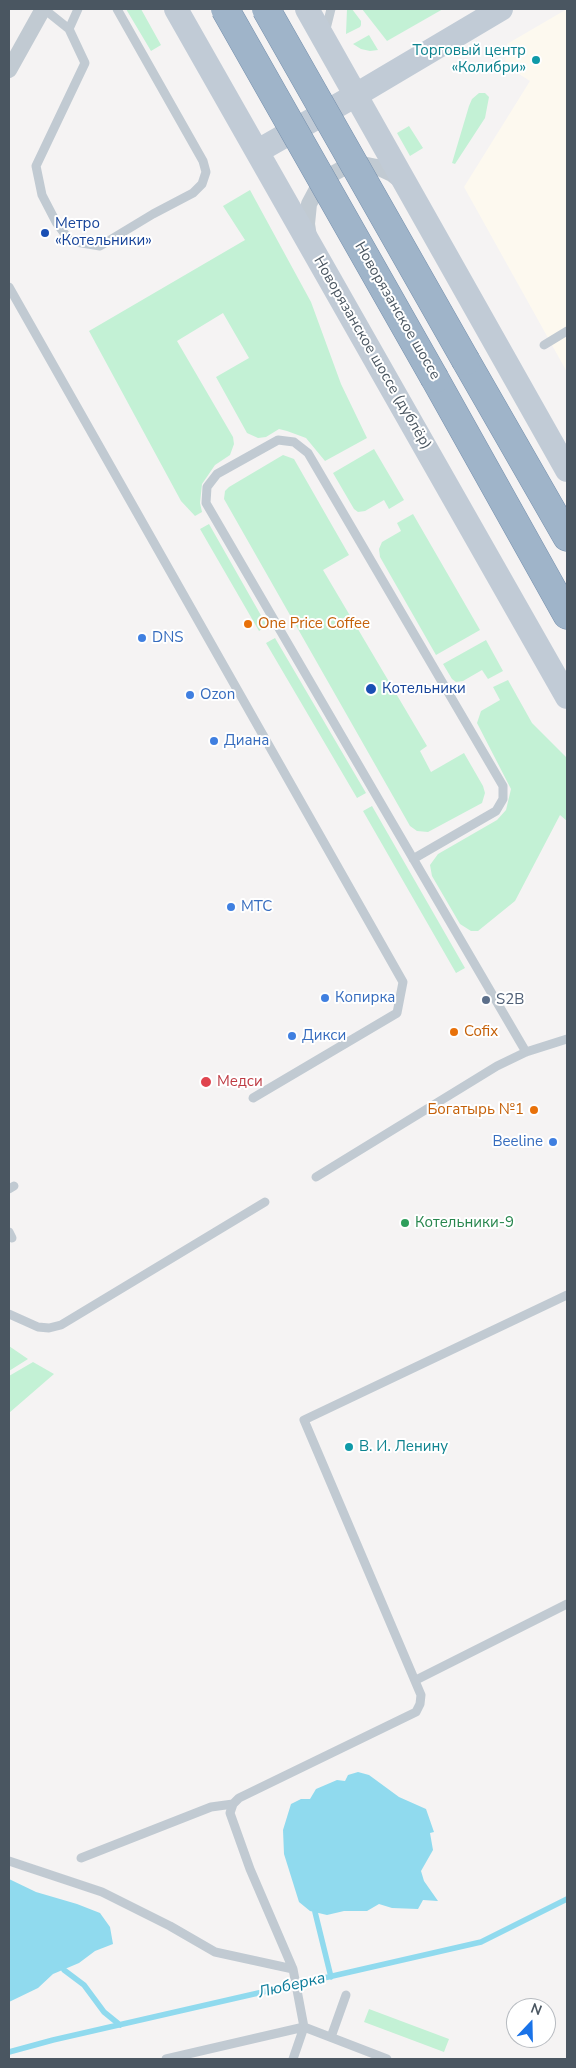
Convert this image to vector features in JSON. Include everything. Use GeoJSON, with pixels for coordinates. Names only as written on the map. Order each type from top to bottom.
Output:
{"type":"FeatureCollection","features":[{"type":"Feature","properties":{"kind":"highway","name":"Новорязанское шоссе"},"geometry":{"type":"LineString","coordinates":[[225,9],[435,378],[567,615]]}},
{"type":"Feature","properties":{"kind":"highway"},"geometry":{"type":"LineString","coordinates":[[266,9],[567,537]]}},
{"type":"Feature","properties":{"kind":"main road","name":"Новорязанское шоссе (дублёр)"},"geometry":{"type":"LineString","coordinates":[[176,9],[567,697]]}},
{"type":"Feature","properties":{"kind":"main road"},"geometry":{"type":"LineString","coordinates":[[307,9],[567,470]]}},
{"type":"Feature","properties":{"kind":"main road"},"geometry":{"type":"LineString","coordinates":[[258,151],[501,9]]}},
{"type":"Feature","properties":{"kind":"street"},"geometry":{"type":"LineString","coordinates":[[9,70],[44,9]]}},
{"type":"Feature","properties":{"kind":"street"},"geometry":{"type":"LineString","coordinates":[[311,246],[307,224],[309,204],[317,189],[329,176],[345,167],[362,164],[377,167],[392,174],[409,188]]}},
{"type":"Feature","properties":{"kind":"lane"},"geometry":{"type":"LineString","coordinates":[[44,9],[68,29],[85,63],[36,166],[42,195],[56,222],[70,241],[100,246],[153,214],[193,193],[202,184],[206,172],[204,161],[117,9]]}},
{"type":"Feature","properties":{"kind":"lane"},"geometry":{"type":"LineString","coordinates":[[68,29],[78,9]]}},
{"type":"Feature","properties":{"kind":"lane"},"geometry":{"type":"LineString","coordinates":[[324,38],[331,9]]}},
{"type":"Feature","properties":{"kind":"lane"},"geometry":{"type":"LineString","coordinates":[[9,287],[403,982],[396,1013],[254,1098]]}},
{"type":"Feature","properties":{"kind":"lane"},"geometry":{"type":"LineString","coordinates":[[544,345],[567,331]]}},
{"type":"Feature","properties":{"kind":"lane"},"geometry":{"type":"LineString","coordinates":[[413,859],[496,811],[503,799],[503,786],[308,453],[294,442],[278,440],[217,474],[207,487],[206,503],[413,859],[526,1052]]}},
{"type":"Feature","properties":{"kind":"lane"},"geometry":{"type":"LineString","coordinates":[[316,1177],[497,1066],[526,1052],[567,1039]]}},
{"type":"Feature","properties":{"kind":"lane"},"geometry":{"type":"LineString","coordinates":[[9,1314],[38,1327],[50,1328],[61,1325],[265,1202]]}},
{"type":"Feature","properties":{"kind":"lane"},"geometry":{"type":"LineString","coordinates":[[293,2059],[304,2027],[294,1971],[250,1869],[230,1813],[233,1804],[239,1798],[416,1712],[420,1704],[421,1695],[304,1420],[567,1295]]}},
{"type":"Feature","properties":{"kind":"lane"},"geometry":{"type":"LineString","coordinates":[[416,1680],[567,1604]]}},
{"type":"Feature","properties":{"kind":"lane"},"geometry":{"type":"LineString","coordinates":[[81,1858],[211,1807],[233,1804]]}},
{"type":"Feature","properties":{"kind":"lane"},"geometry":{"type":"LineString","coordinates":[[9,1861],[102,1892],[170,1926],[215,1952],[294,1971]]}},
{"type":"Feature","properties":{"kind":"lane"},"geometry":{"type":"LineString","coordinates":[[331,2037],[346,1996]]}},
{"type":"Feature","properties":{"kind":"lane"},"geometry":{"type":"LineString","coordinates":[[166,2059],[202,2055],[304,2027],[387,2059]]}},
{"type":"Feature","properties":{"kind":"shaded area"},"geometry":{"type":"Polygon","coordinates":[[[567,9],[567,372],[464,187],[530,81],[505,65],[507,44],[567,9]]]}},
{"type":"Feature","properties":{"kind":"green space"},"geometry":{"type":"Polygon","coordinates":[[[126,9],[141,9],[161,45],[151,51],[126,9]]]}},
{"type":"Feature","properties":{"kind":"green space"},"geometry":{"type":"Polygon","coordinates":[[[347,9],[352,9],[361,21],[361,25],[346,34],[347,9]]]}},
{"type":"Feature","properties":{"kind":"green space"},"geometry":{"type":"Polygon","coordinates":[[[362,9],[443,9],[387,41],[362,9]]]}},
{"type":"Feature","properties":{"kind":"green space"},"geometry":{"type":"Polygon","coordinates":[[[369,35],[378,50],[361,49],[353,44],[369,35]]]}},
{"type":"Feature","properties":{"kind":"green space"},"geometry":{"type":"Polygon","coordinates":[[[479,93],[485,93],[489,97],[485,118],[455,164],[452,163],[469,106],[472,99],[479,93]]]}},
{"type":"Feature","properties":{"kind":"green space"},"geometry":{"type":"Polygon","coordinates":[[[409,126],[423,148],[410,156],[397,133],[409,126]]]}},
{"type":"Feature","properties":{"kind":"green space"},"geometry":{"type":"Polygon","coordinates":[[[250,190],[311,302],[341,384],[367,438],[325,461],[306,438],[287,431],[279,429],[266,437],[258,438],[247,433],[216,377],[249,358],[223,313],[177,341],[233,437],[234,444],[230,455],[215,465],[202,484],[200,503],[202,512],[195,516],[181,501],[89,331],[245,240],[223,206],[250,190]]]}},
{"type":"Feature","properties":{"kind":"green space"},"geometry":{"type":"Polygon","coordinates":[[[374,449],[404,500],[389,509],[384,500],[365,511],[358,512],[354,509],[333,473],[374,449]]]}},
{"type":"Feature","properties":{"kind":"green space"},"geometry":{"type":"Polygon","coordinates":[[[283,455],[294,459],[349,555],[323,570],[427,746],[420,751],[431,772],[464,753],[483,786],[485,793],[482,803],[428,832],[417,831],[410,826],[224,499],[225,491],[229,487],[283,455]]]}},
{"type":"Feature","properties":{"kind":"green space"},"geometry":{"type":"Polygon","coordinates":[[[413,514],[480,630],[436,655],[380,557],[379,549],[382,542],[401,531],[397,523],[413,514]]]}},
{"type":"Feature","properties":{"kind":"green space"},"geometry":{"type":"Polygon","coordinates":[[[209,524],[267,626],[259,631],[200,529],[209,524]]]}},
{"type":"Feature","properties":{"kind":"green space"},"geometry":{"type":"Polygon","coordinates":[[[275,638],[366,793],[357,798],[266,643],[275,638]]]}},
{"type":"Feature","properties":{"kind":"green space"},"geometry":{"type":"Polygon","coordinates":[[[486,640],[503,671],[488,679],[482,670],[463,681],[456,682],[452,679],[443,664],[486,640]]]}},
{"type":"Feature","properties":{"kind":"green space"},"geometry":{"type":"Polygon","coordinates":[[[508,680],[532,723],[567,758],[567,821],[560,815],[515,901],[478,931],[471,931],[460,924],[432,876],[430,865],[438,854],[497,820],[506,810],[511,789],[477,723],[481,711],[500,700],[493,687],[508,680]]]}},
{"type":"Feature","properties":{"kind":"green space"},"geometry":{"type":"Polygon","coordinates":[[[372,806],[465,968],[456,973],[363,811],[372,806]]]}},
{"type":"Feature","properties":{"kind":"green space"},"geometry":{"type":"Polygon","coordinates":[[[9,1346],[28,1359],[9,1371],[9,1346]]]}},
{"type":"Feature","properties":{"kind":"green space"},"geometry":{"type":"Polygon","coordinates":[[[33,1362],[54,1374],[9,1413],[9,1376],[33,1362]]]}},
{"type":"Feature","properties":{"kind":"green space"},"geometry":{"type":"Polygon","coordinates":[[[369,2009],[449,2039],[444,2052],[364,2022],[369,2009]]]}},
{"type":"Feature","properties":{"kind":"water"},"geometry":{"type":"Polygon","coordinates":[[[358,1772],[369,1775],[399,1797],[426,1809],[434,1832],[430,1833],[433,1850],[421,1871],[424,1881],[438,1901],[423,1900],[418,1909],[392,1908],[379,1904],[367,1911],[344,1911],[327,1915],[310,1911],[299,1902],[284,1854],[283,1830],[291,1804],[301,1799],[310,1799],[316,1789],[337,1780],[345,1781],[348,1775],[358,1772]]]}},
{"type":"Feature","properties":{"kind":"water"},"geometry":{"type":"Polygon","coordinates":[[[9,1879],[36,1892],[100,1913],[110,1927],[113,1944],[95,1951],[79,1963],[53,1974],[38,1988],[9,2002],[9,1879]]]}},
{"type":"Feature","properties":{"kind":"waterway","name":"Люберка"},"geometry":{"type":"LineString","coordinates":[[9,2052],[53,2040],[481,1942],[567,1899]]}},
{"type":"Feature","properties":{"kind":"waterway"},"geometry":{"type":"LineString","coordinates":[[315,1912],[331,1977]]}},
{"type":"Feature","properties":{"kind":"waterway"},"geometry":{"type":"LineString","coordinates":[[64,1970],[84,1985],[104,2012],[120,2025]]}},
{"type":"Feature","properties":{"kind":"place","name":"Торговый центр «Колибри»"},"geometry":{"type":"Point","coordinates":[536,60]}},
{"type":"Feature","properties":{"kind":"place","name":"Метро «Котельники»"},"geometry":{"type":"Point","coordinates":[45,233]}},
{"type":"Feature","properties":{"kind":"place","name":"One Price Coffee"},"geometry":{"type":"Point","coordinates":[248,624]}},
{"type":"Feature","properties":{"kind":"place","name":"DNS"},"geometry":{"type":"Point","coordinates":[142,638]}},
{"type":"Feature","properties":{"kind":"place","name":"Котельники"},"geometry":{"type":"Point","coordinates":[371,689]}},
{"type":"Feature","properties":{"kind":"place","name":"Ozon"},"geometry":{"type":"Point","coordinates":[190,695]}},
{"type":"Feature","properties":{"kind":"place","name":"Диана"},"geometry":{"type":"Point","coordinates":[214,741]}},
{"type":"Feature","properties":{"kind":"place","name":"МТС"},"geometry":{"type":"Point","coordinates":[231,907]}},
{"type":"Feature","properties":{"kind":"place","name":"Копирка"},"geometry":{"type":"Point","coordinates":[325,998]}},
{"type":"Feature","properties":{"kind":"place","name":"S2B"},"geometry":{"type":"Point","coordinates":[486,1000]}},
{"type":"Feature","properties":{"kind":"place","name":"Cofix"},"geometry":{"type":"Point","coordinates":[454,1032]}},
{"type":"Feature","properties":{"kind":"place","name":"Дикси"},"geometry":{"type":"Point","coordinates":[292,1036]}},
{"type":"Feature","properties":{"kind":"place","name":"Медси"},"geometry":{"type":"Point","coordinates":[206,1082]}},
{"type":"Feature","properties":{"kind":"place","name":"Богатырь №1"},"geometry":{"type":"Point","coordinates":[534,1110]}},
{"type":"Feature","properties":{"kind":"place","name":"Beeline"},"geometry":{"type":"Point","coordinates":[553,1142]}},
{"type":"Feature","properties":{"kind":"place","name":"Котельники-9"},"geometry":{"type":"Point","coordinates":[405,1223]}},
{"type":"Feature","properties":{"kind":"place","name":"В. И. Ленину"},"geometry":{"type":"Point","coordinates":[349,1447]}}]}
